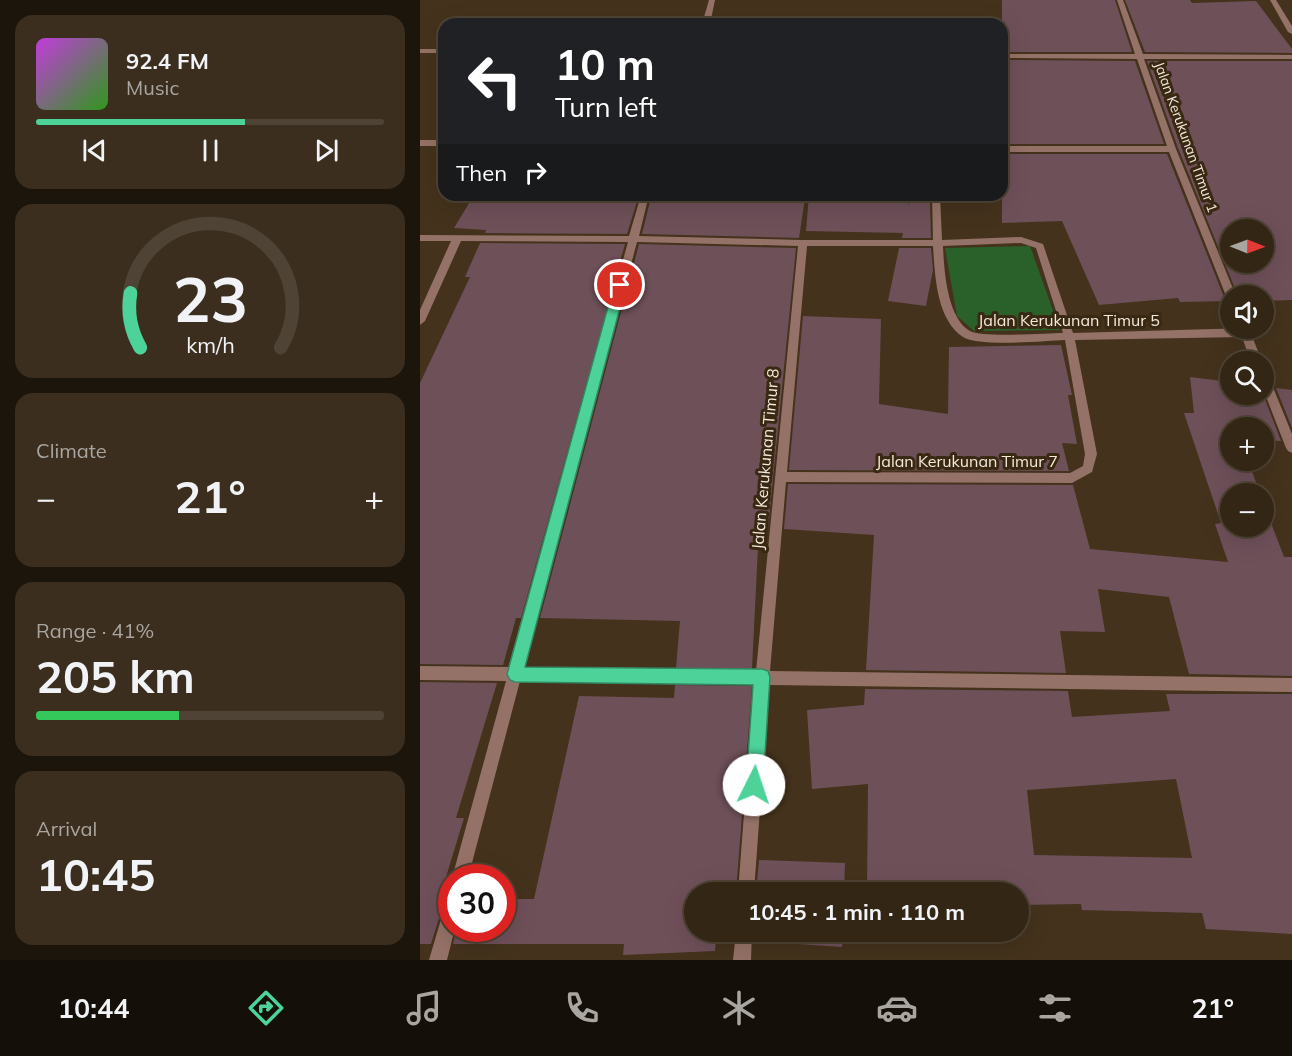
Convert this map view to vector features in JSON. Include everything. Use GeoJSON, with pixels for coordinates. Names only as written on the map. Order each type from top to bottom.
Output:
{"type":"FeatureCollection","features":[{"type":"Feature","properties":{"kind":"street"},"geometry":{"type":"LineString","coordinates":[[708,18],[712,0]]}},
{"type":"Feature","properties":{"kind":"street","name":"Jalan Kerukunan Timur 1"},"geometry":{"type":"LineString","coordinates":[[1119,0],[1172,149],[1227,285]]}},
{"type":"Feature","properties":{"kind":"street"},"geometry":{"type":"LineString","coordinates":[[1273,0],[1292,32]]}},
{"type":"Feature","properties":{"kind":"street"},"geometry":{"type":"LineString","coordinates":[[420,51],[438,51]]}},
{"type":"Feature","properties":{"kind":"street"},"geometry":{"type":"LineString","coordinates":[[1008,56],[1292,57]]}},
{"type":"Feature","properties":{"kind":"street"},"geometry":{"type":"LineString","coordinates":[[420,143],[438,143]]}},
{"type":"Feature","properties":{"kind":"street"},"geometry":{"type":"LineString","coordinates":[[1008,149],[1172,149]]}},
{"type":"Feature","properties":{"kind":"street"},"geometry":{"type":"LineString","coordinates":[[464,864],[643,201]]}},
{"type":"Feature","properties":{"kind":"street","name":"Jalan Kerukunan Timur 5"},"geometry":{"type":"LineString","coordinates":[[936,201],[945,304],[953,321],[965,334],[988,338],[1220,332]]}},
{"type":"Feature","properties":{"kind":"street"},"geometry":{"type":"LineString","coordinates":[[420,238],[803,243],[939,243],[1021,240],[1036,243],[1042,249],[1068,336]]}},
{"type":"Feature","properties":{"kind":"street"},"geometry":{"type":"LineString","coordinates":[[420,321],[457,239]]}},
{"type":"Feature","properties":{"kind":"street","name":"Jalan Kerukunan Timur 8"},"geometry":{"type":"LineString","coordinates":[[747,882],[762,677],[803,243]]}},
{"type":"Feature","properties":{"kind":"street","name":"Jalan Kerukunan Timur 7"},"geometry":{"type":"LineString","coordinates":[[780,477],[1072,478],[1080,475],[1088,469],[1091,454],[1068,336]]}},
{"type":"Feature","properties":{"kind":"street"},"geometry":{"type":"LineString","coordinates":[[1274,403],[1292,448]]}},
{"type":"Feature","properties":{"kind":"street"},"geometry":{"type":"LineString","coordinates":[[420,673],[1292,685]]}},
{"type":"Feature","properties":{"kind":"street"},"geometry":{"type":"LineString","coordinates":[[438,960],[443,942]]}},
{"type":"Feature","properties":{"kind":"street"},"geometry":{"type":"LineString","coordinates":[[741,960],[743,942]]}},
{"type":"Feature","properties":{"kind":"green space"},"geometry":{"type":"Polygon","coordinates":[[[1030,246],[1060,330],[974,331],[957,316],[945,248],[1030,246]]]}},
{"type":"Feature","properties":{"kind":"building"},"geometry":{"type":"Polygon","coordinates":[[[1002,0],[1115,0],[1132,52],[1008,52],[1008,18],[1002,18],[1002,0]]]}},
{"type":"Feature","properties":{"kind":"building"},"geometry":{"type":"Polygon","coordinates":[[[1125,0],[1190,0],[1192,3],[1256,1],[1292,49],[1292,53],[1145,52],[1125,0]]]}},
{"type":"Feature","properties":{"kind":"building"},"geometry":{"type":"Polygon","coordinates":[[[1008,60],[1135,61],[1164,144],[1008,144],[1008,60]]]}},
{"type":"Feature","properties":{"kind":"building"},"geometry":{"type":"Polygon","coordinates":[[[1147,61],[1292,61],[1292,300],[1274,301],[1274,285],[1234,285],[1229,273],[1274,273],[1274,219],[1220,219],[1220,252],[1178,148],[1147,61]]]}},
{"type":"Feature","properties":{"kind":"building"},"geometry":{"type":"Polygon","coordinates":[[[1008,154],[1167,154],[1220,287],[1220,301],[1180,302],[1178,298],[1099,305],[1062,221],[1002,223],[1002,201],[1008,201],[1008,154]]]}},
{"type":"Feature","properties":{"kind":"building"},"geometry":{"type":"Polygon","coordinates":[[[470,201],[637,201],[627,234],[485,233],[486,230],[454,228],[470,201]]]}},
{"type":"Feature","properties":{"kind":"building"},"geometry":{"type":"Polygon","coordinates":[[[650,201],[805,201],[799,238],[642,234],[650,201]]]}},
{"type":"Feature","properties":{"kind":"building"},"geometry":{"type":"Polygon","coordinates":[[[808,201],[908,201],[908,206],[909,203],[930,203],[931,238],[902,238],[903,233],[806,231],[808,201]]]}},
{"type":"Feature","properties":{"kind":"building"},"geometry":{"type":"Polygon","coordinates":[[[480,243],[625,244],[521,618],[516,618],[503,665],[420,664],[420,383],[470,277],[465,277],[480,243]]]}},
{"type":"Feature","properties":{"kind":"building"},"geometry":{"type":"Polygon","coordinates":[[[639,244],[796,248],[768,528],[759,527],[752,669],[676,668],[680,621],[540,618],[639,244]]]}},
{"type":"Feature","properties":{"kind":"building"},"geometry":{"type":"Polygon","coordinates":[[[899,248],[931,248],[933,270],[926,306],[888,301],[899,248]]]}},
{"type":"Feature","properties":{"kind":"building"},"geometry":{"type":"Polygon","coordinates":[[[803,316],[881,319],[879,404],[948,414],[949,347],[1061,345],[1072,395],[1068,395],[1077,444],[1062,443],[1069,471],[789,470],[803,316]]]}},
{"type":"Feature","properties":{"kind":"building"},"geometry":{"type":"Polygon","coordinates":[[[1190,377],[1220,381],[1220,405],[1267,405],[1272,417],[1220,417],[1220,471],[1252,471],[1256,483],[1220,483],[1220,520],[1184,413],[1194,413],[1190,377]]]}},
{"type":"Feature","properties":{"kind":"building"},"geometry":{"type":"Polygon","coordinates":[[[1276,388],[1292,390],[1292,428],[1276,388]]]}},
{"type":"Feature","properties":{"kind":"building"},"geometry":{"type":"Polygon","coordinates":[[[1274,423],[1281,441],[1274,441],[1274,423]]]}},
{"type":"Feature","properties":{"kind":"building"},"geometry":{"type":"Polygon","coordinates":[[[788,484],[1073,485],[1090,549],[1228,562],[1215,524],[1220,523],[1220,537],[1274,537],[1274,531],[1284,557],[1292,557],[1292,676],[1189,674],[1169,597],[1098,589],[1105,632],[1060,631],[1066,673],[866,670],[874,535],[784,529],[788,484]]]}},
{"type":"Feature","properties":{"kind":"building"},"geometry":{"type":"Polygon","coordinates":[[[420,682],[497,683],[456,818],[464,818],[450,864],[438,864],[438,921],[431,944],[420,944],[420,682]]]}},
{"type":"Feature","properties":{"kind":"building"},"geometry":{"type":"Polygon","coordinates":[[[675,685],[752,686],[737,882],[684,882],[684,942],[716,942],[715,951],[623,955],[624,944],[453,944],[454,942],[516,942],[516,899],[534,899],[579,696],[674,698],[675,685]]]}},
{"type":"Feature","properties":{"kind":"building"},"geometry":{"type":"Polygon","coordinates":[[[865,689],[1068,691],[1072,717],[1170,711],[1166,694],[1292,694],[1292,934],[1206,929],[1202,913],[1082,910],[1081,904],[1029,905],[1029,882],[867,882],[868,784],[812,789],[807,710],[864,705],[865,689]],[[1176,779],[1027,790],[1034,855],[1192,858],[1176,779]]]}},
{"type":"Feature","properties":{"kind":"building"},"geometry":{"type":"Polygon","coordinates":[[[759,860],[845,863],[844,882],[757,882],[759,860]]]}},
{"type":"Feature","properties":{"kind":"building"},"geometry":{"type":"Polygon","coordinates":[[[769,942],[842,942],[842,947],[769,942]]]}},
{"type":"Feature","properties":{"kind":"route"},"geometry":{"type":"LineString","coordinates":[[620,285],[515,674],[762,677],[754,785]]}}]}
